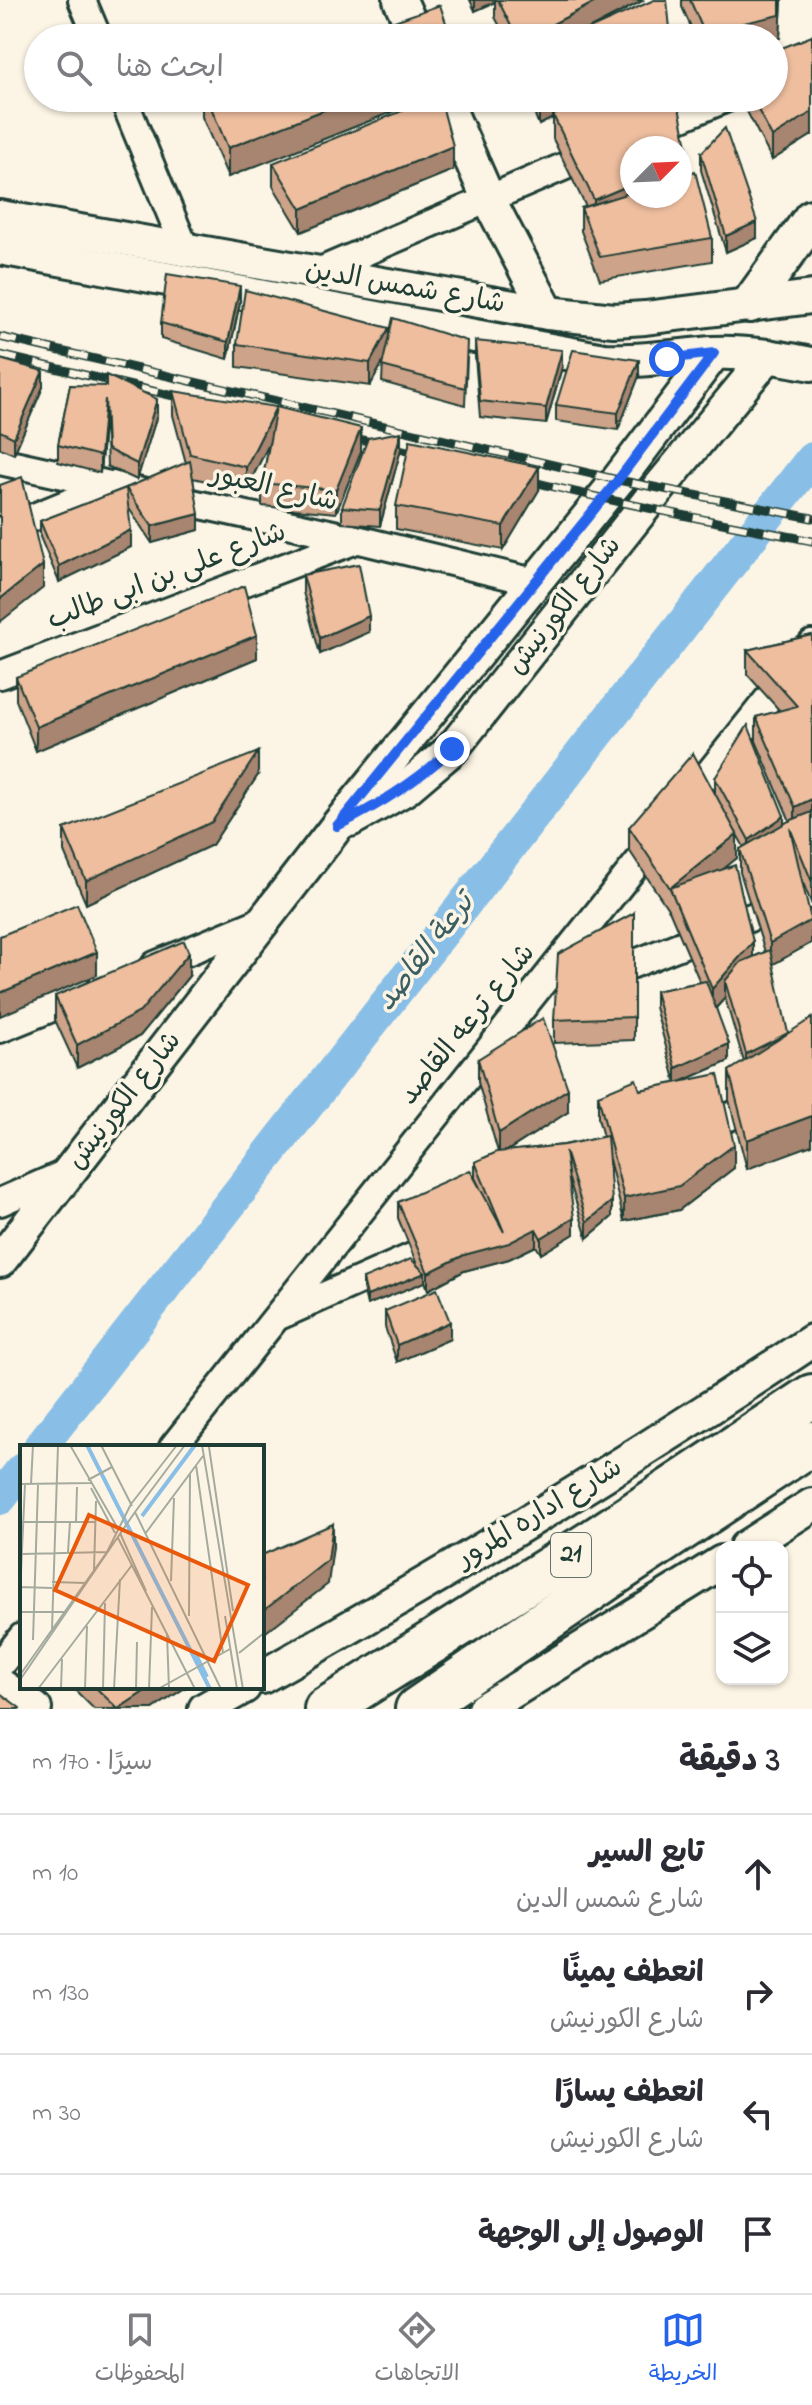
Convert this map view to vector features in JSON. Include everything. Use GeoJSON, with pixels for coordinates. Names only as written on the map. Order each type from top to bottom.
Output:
{"type":"FeatureCollection","features":[{"type":"Feature","properties":{"kind":"highway","name":"21"},"geometry":{"type":"LineString","coordinates":[[326,1709],[593,1541],[812,1396]]}},
{"type":"Feature","properties":{"kind":"highway","name":"21"},"geometry":{"type":"LineString","coordinates":[[417,1709],[812,1443]]}},
{"type":"Feature","properties":{"kind":"main road"},"geometry":{"type":"LineString","coordinates":[[750,304],[812,218]]}},
{"type":"Feature","properties":{"kind":"street"},"geometry":{"type":"LineString","coordinates":[[82,0],[92,24]]}},
{"type":"Feature","properties":{"kind":"street"},"geometry":{"type":"LineString","coordinates":[[400,0],[411,24]]}},
{"type":"Feature","properties":{"kind":"street"},"geometry":{"type":"LineString","coordinates":[[129,112],[186,251]]}},
{"type":"Feature","properties":{"kind":"street"},"geometry":{"type":"LineString","coordinates":[[450,112],[488,198],[548,313]]}},
{"type":"Feature","properties":{"kind":"street"},"geometry":{"type":"LineString","coordinates":[[318,272],[694,112]]}},
{"type":"Feature","properties":{"kind":"street","name":"شارع شمس الدين"},"geometry":{"type":"LineString","coordinates":[[7,234],[186,251],[548,313],[614,320],[661,317],[812,297]]}},
{"type":"Feature","properties":{"kind":"street","name":"شارع شمس الدين"},"geometry":{"type":"LineString","coordinates":[[7,234],[604,360],[667,359],[714,353],[768,356],[812,364]]}},
{"type":"Feature","properties":{"kind":"street","name":"شارع الكورنيش"},"geometry":{"type":"LineString","coordinates":[[0,1261],[337,826],[618,480],[714,353]]}},
{"type":"Feature","properties":{"kind":"street","name":"شارع الكورنيش"},"geometry":{"type":"LineString","coordinates":[[337,826],[405,789],[452,749],[768,356]]}},
{"type":"Feature","properties":{"kind":"street","name":"شارع العبور"},"geometry":{"type":"LineString","coordinates":[[0,461],[356,539],[534,582]]}},
{"type":"Feature","properties":{"kind":"street"},"geometry":{"type":"LineString","coordinates":[[0,531],[112,485]]}},
{"type":"Feature","properties":{"kind":"street","name":"شارع على بن ابى طالب"},"geometry":{"type":"LineString","coordinates":[[0,675],[356,539]]}},
{"type":"Feature","properties":{"kind":"street","name":"شارع ترعه القاصد"},"geometry":{"type":"LineString","coordinates":[[175,1445],[812,644]]}},
{"type":"Feature","properties":{"kind":"street"},"geometry":{"type":"LineString","coordinates":[[522,1008],[812,893]]}},
{"type":"Feature","properties":{"kind":"street"},"geometry":{"type":"LineString","coordinates":[[133,974],[264,920]]}},
{"type":"Feature","properties":{"kind":"street"},"geometry":{"type":"LineString","coordinates":[[0,1029],[105,986]]}},
{"type":"Feature","properties":{"kind":"street"},"geometry":{"type":"LineString","coordinates":[[668,1144],[812,1081]]}},
{"type":"Feature","properties":{"kind":"street"},"geometry":{"type":"LineString","coordinates":[[0,1202],[71,1171]]}},
{"type":"Feature","properties":{"kind":"street"},"geometry":{"type":"LineString","coordinates":[[277,1316],[465,1233]]}},
{"type":"Feature","properties":{"kind":"street","name":"شارع اداره المرور"},"geometry":{"type":"LineString","coordinates":[[264,1676],[637,1456],[812,1341]]}},
{"type":"Feature","properties":{"kind":"street"},"geometry":{"type":"LineString","coordinates":[[755,1541],[812,1505]]}},
{"type":"Feature","properties":{"kind":"street"},"geometry":{"type":"LineString","coordinates":[[484,1709],[716,1566]]}},
{"type":"Feature","properties":{"kind":"street"},"geometry":{"type":"LineString","coordinates":[[0,1665],[20,1640]]}},
{"type":"Feature","properties":{"kind":"street"},"geometry":{"type":"LineString","coordinates":[[0,1685],[35,1709]]}},
{"type":"Feature","properties":{"kind":"street"},"geometry":{"type":"LineString","coordinates":[[205,1709],[240,1689]]}},
{"type":"Feature","properties":{"kind":"building"},"geometry":{"type":"Polygon","coordinates":[[[498,0],[599,0],[553,24],[510,24],[498,0]]]}},
{"type":"Feature","properties":{"kind":"building"},"geometry":{"type":"Polygon","coordinates":[[[654,0],[667,0],[670,24],[600,24],[654,0]]]}},
{"type":"Feature","properties":{"kind":"building"},"geometry":{"type":"Polygon","coordinates":[[[690,0],[780,0],[780,15],[740,24],[700,24],[690,0]]]}},
{"type":"Feature","properties":{"kind":"building"},"geometry":{"type":"Polygon","coordinates":[[[440,5],[446,24],[386,24],[440,5]]]}},
{"type":"Feature","properties":{"kind":"building"},"geometry":{"type":"Polygon","coordinates":[[[812,36],[812,112],[772,137],[759,112],[788,112],[788,45],[812,36]]]}},
{"type":"Feature","properties":{"kind":"building"},"geometry":{"type":"Polygon","coordinates":[[[213,112],[319,112],[228,148],[213,112]]]}},
{"type":"Feature","properties":{"kind":"building"},"geometry":{"type":"Polygon","coordinates":[[[399,112],[444,112],[453,146],[301,209],[273,163],[399,112]]]}},
{"type":"Feature","properties":{"kind":"building"},"geometry":{"type":"Polygon","coordinates":[[[560,112],[680,112],[685,136],[620,136],[620,189],[594,200],[553,115],[560,112]]]}},
{"type":"Feature","properties":{"kind":"building"},"geometry":{"type":"Polygon","coordinates":[[[725,128],[757,222],[726,236],[701,153],[725,128]]]}},
{"type":"Feature","properties":{"kind":"building"},"geometry":{"type":"Polygon","coordinates":[[[695,171],[712,238],[600,257],[581,208],[620,196],[620,208],[692,208],[692,172],[695,171]]]}},
{"type":"Feature","properties":{"kind":"building"},"geometry":{"type":"Polygon","coordinates":[[[167,274],[240,286],[228,342],[161,323],[167,274]]]}},
{"type":"Feature","properties":{"kind":"building"},"geometry":{"type":"Polygon","coordinates":[[[245,290],[389,328],[370,363],[237,344],[245,290]]]}},
{"type":"Feature","properties":{"kind":"building"},"geometry":{"type":"Polygon","coordinates":[[[393,318],[467,341],[465,388],[382,366],[393,318]]]}},
{"type":"Feature","properties":{"kind":"building"},"geometry":{"type":"Polygon","coordinates":[[[475,341],[562,350],[546,408],[480,401],[475,341]]]}},
{"type":"Feature","properties":{"kind":"building"},"geometry":{"type":"Polygon","coordinates":[[[573,350],[639,360],[618,413],[556,405],[573,350]]]}},
{"type":"Feature","properties":{"kind":"building"},"geometry":{"type":"Polygon","coordinates":[[[0,359],[43,371],[14,438],[0,431],[0,359]]]}},
{"type":"Feature","properties":{"kind":"building"},"geometry":{"type":"Polygon","coordinates":[[[106,375],[157,399],[137,464],[107,449],[105,399],[100,456],[58,445],[70,385],[106,386],[106,375]]]}},
{"type":"Feature","properties":{"kind":"building"},"geometry":{"type":"Polygon","coordinates":[[[173,391],[276,407],[246,467],[190,454],[173,391]]]}},
{"type":"Feature","properties":{"kind":"building"},"geometry":{"type":"Polygon","coordinates":[[[276,407],[361,428],[336,490],[262,483],[276,407]]]}},
{"type":"Feature","properties":{"kind":"building"},"geometry":{"type":"Polygon","coordinates":[[[401,432],[380,510],[342,507],[368,438],[401,432]]]}},
{"type":"Feature","properties":{"kind":"building"},"geometry":{"type":"Polygon","coordinates":[[[410,440],[539,467],[503,526],[396,506],[410,440]]]}},
{"type":"Feature","properties":{"kind":"building"},"geometry":{"type":"Polygon","coordinates":[[[190,461],[199,514],[152,526],[126,488],[190,461]]]}},
{"type":"Feature","properties":{"kind":"building"},"geometry":{"type":"Polygon","coordinates":[[[22,477],[43,565],[0,599],[0,485],[22,477]]]}},
{"type":"Feature","properties":{"kind":"building"},"geometry":{"type":"Polygon","coordinates":[[[126,488],[131,530],[59,566],[40,521],[126,488]]]}},
{"type":"Feature","properties":{"kind":"building"},"geometry":{"type":"Polygon","coordinates":[[[359,564],[369,616],[320,638],[303,575],[359,564]]]}},
{"type":"Feature","properties":{"kind":"building"},"geometry":{"type":"Polygon","coordinates":[[[244,586],[257,635],[36,727],[16,677],[244,586]]]}},
{"type":"Feature","properties":{"kind":"building"},"geometry":{"type":"Polygon","coordinates":[[[812,635],[812,799],[795,807],[756,717],[797,706],[747,650],[812,635]]]}},
{"type":"Feature","properties":{"kind":"building"},"geometry":{"type":"Polygon","coordinates":[[[748,725],[784,816],[749,840],[715,778],[748,725]]]}},
{"type":"Feature","properties":{"kind":"building"},"geometry":{"type":"Polygon","coordinates":[[[258,752],[212,822],[86,881],[64,829],[258,752]]]}},
{"type":"Feature","properties":{"kind":"building"},"geometry":{"type":"Polygon","coordinates":[[[693,753],[737,834],[670,888],[629,827],[693,753]]]}},
{"type":"Feature","properties":{"kind":"building"},"geometry":{"type":"Polygon","coordinates":[[[812,812],[812,882],[790,828],[811,920],[770,943],[740,849],[789,821],[812,812]]]}},
{"type":"Feature","properties":{"kind":"building"},"geometry":{"type":"Polygon","coordinates":[[[735,865],[753,942],[712,989],[670,888],[735,865]]]}},
{"type":"Feature","properties":{"kind":"building"},"geometry":{"type":"Polygon","coordinates":[[[77,904],[97,952],[0,993],[0,936],[77,904]]]}},
{"type":"Feature","properties":{"kind":"building"},"geometry":{"type":"Polygon","coordinates":[[[634,913],[634,1017],[554,1020],[558,954],[634,913]]]}},
{"type":"Feature","properties":{"kind":"building"},"geometry":{"type":"Polygon","coordinates":[[[184,941],[189,953],[140,1012],[77,1045],[55,996],[184,941]]]}},
{"type":"Feature","properties":{"kind":"building"},"geometry":{"type":"Polygon","coordinates":[[[770,950],[788,1033],[746,1054],[725,981],[741,962],[770,950]]]}},
{"type":"Feature","properties":{"kind":"building"},"geometry":{"type":"Polygon","coordinates":[[[706,981],[729,1044],[676,1068],[655,991],[706,981]]]}},
{"type":"Feature","properties":{"kind":"building"},"geometry":{"type":"Polygon","coordinates":[[[543,1018],[568,1089],[499,1133],[478,1059],[543,1018]]]}},
{"type":"Feature","properties":{"kind":"building"},"geometry":{"type":"Polygon","coordinates":[[[812,1018],[812,1116],[747,1140],[729,1071],[812,1018]]]}},
{"type":"Feature","properties":{"kind":"building"},"geometry":{"type":"Polygon","coordinates":[[[718,1074],[734,1145],[679,1186],[624,1198],[598,1095],[636,1079],[640,1090],[718,1074]]]}},
{"type":"Feature","properties":{"kind":"building"},"geometry":{"type":"Polygon","coordinates":[[[607,1136],[612,1201],[587,1222],[565,1151],[574,1218],[541,1238],[536,1229],[509,1243],[464,1255],[428,1273],[398,1202],[470,1170],[504,1232],[475,1162],[497,1152],[564,1145],[607,1136]]]}},
{"type":"Feature","properties":{"kind":"building"},"geometry":{"type":"Polygon","coordinates":[[[411,1259],[425,1273],[367,1296],[363,1279],[411,1259]]]}},
{"type":"Feature","properties":{"kind":"building"},"geometry":{"type":"Polygon","coordinates":[[[437,1289],[450,1322],[397,1345],[385,1311],[437,1289]]]}},
{"type":"Feature","properties":{"kind":"building"},"geometry":{"type":"Polygon","coordinates":[[[333,1524],[328,1560],[264,1610],[264,1554],[333,1524]]]}},
{"type":"Feature","properties":{"kind":"building"},"geometry":{"type":"Polygon","coordinates":[[[97,1689],[148,1689],[118,1709],[97,1689]]]}},
{"type":"Feature","properties":{"kind":"building"},"geometry":{"type":"Polygon","coordinates":[[[0,1693],[20,1708],[0,1709],[0,1693]]]}},
{"type":"Feature","properties":{"kind":"waterway","name":"ترعة القاصد"},"geometry":{"type":"LineString","coordinates":[[42,1445],[812,459]]}},
{"type":"Feature","properties":{"kind":"waterway","name":"ترعة القاصد"},"geometry":{"type":"LineString","coordinates":[[0,1498],[20,1473]]}},
{"type":"Feature","properties":{"kind":"railway"},"geometry":{"type":"LineString","coordinates":[[0,337],[618,480],[812,518]]}},
{"type":"Feature","properties":{"kind":"railway"},"geometry":{"type":"LineString","coordinates":[[0,355],[195,401]]}},
{"type":"Feature","properties":{"kind":"railway"},"geometry":{"type":"LineString","coordinates":[[339,434],[428,456]]}},
{"type":"Feature","properties":{"kind":"railway"},"geometry":{"type":"LineString","coordinates":[[518,478],[812,541]]}},
{"type":"Feature","properties":{"kind":"route"},"geometry":{"type":"LineString","coordinates":[[452,749],[405,789],[337,826],[618,480],[714,353],[667,359]]}}]}
